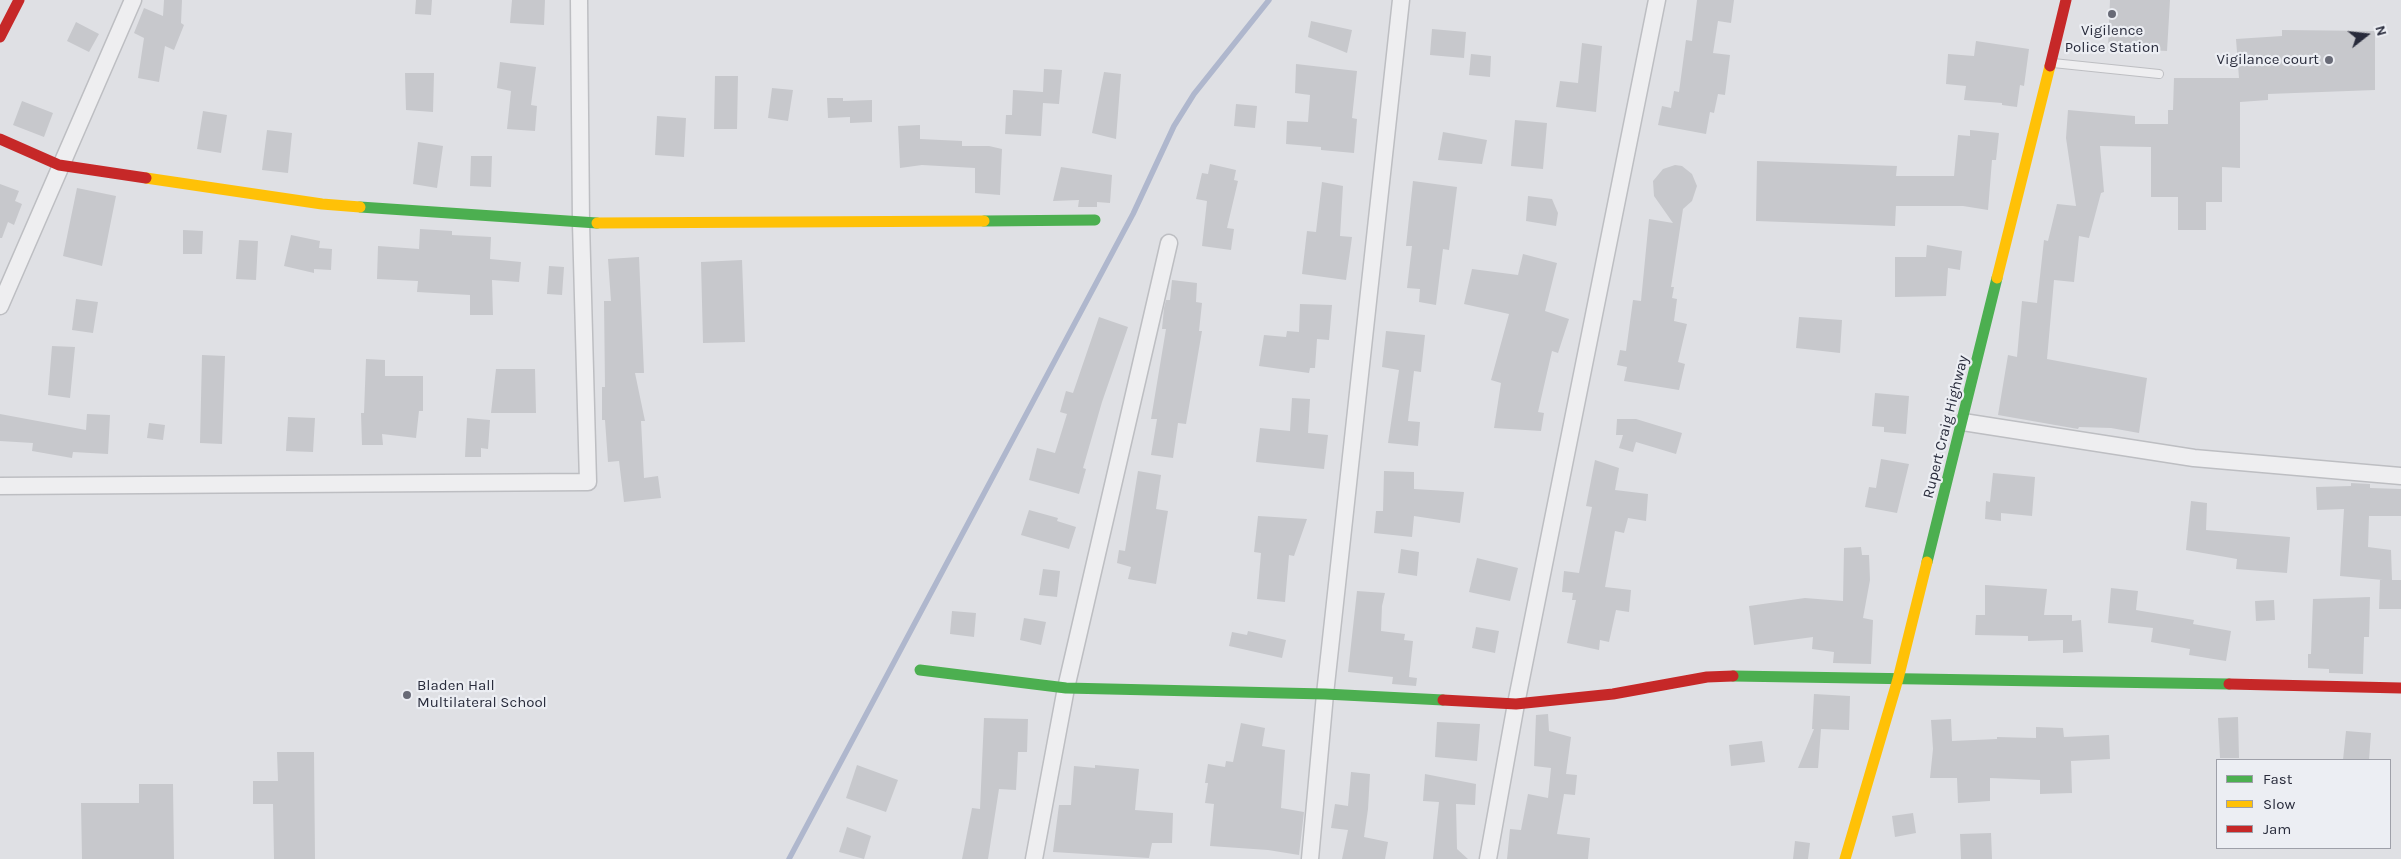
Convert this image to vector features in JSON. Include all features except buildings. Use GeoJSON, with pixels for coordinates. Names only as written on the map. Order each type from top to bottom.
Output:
{"type":"FeatureCollection","features":[{"type":"Feature","properties":{"kind":"street"},"geometry":{"type":"LineString","coordinates":[[0,37],[18,0]]}},
{"type":"Feature","properties":{"kind":"street"},"geometry":{"type":"LineString","coordinates":[[0,306],[59,165],[133,0]]}},
{"type":"Feature","properties":{"kind":"street"},"geometry":{"type":"LineString","coordinates":[[0,486],[588,482],[581,223],[580,0]]}},
{"type":"Feature","properties":{"kind":"street"},"geometry":{"type":"LineString","coordinates":[[1310,859],[1325,694],[1401,0]]}},
{"type":"Feature","properties":{"kind":"street"},"geometry":{"type":"LineString","coordinates":[[1488,859],[1516,704],[1657,0]]}},
{"type":"Feature","properties":{"kind":"street","name":"Rupert Craig Highway"},"geometry":{"type":"LineString","coordinates":[[1845,859],[1898,679],[2052,63],[2066,0]]}},
{"type":"Feature","properties":{"kind":"street"},"geometry":{"type":"LineString","coordinates":[[0,139],[59,165],[322,204],[581,223],[1095,220]]}},
{"type":"Feature","properties":{"kind":"street"},"geometry":{"type":"LineString","coordinates":[[1034,859],[1066,688],[1169,243]]}},
{"type":"Feature","properties":{"kind":"street"},"geometry":{"type":"LineString","coordinates":[[1963,422],[2194,458],[2401,476]]}},
{"type":"Feature","properties":{"kind":"street"},"geometry":{"type":"LineString","coordinates":[[920,670],[1066,688],[1325,694],[1516,704],[1613,694],[1707,676],[1764,675],[2401,688]]}},
{"type":"Feature","properties":{"kind":"lane"},"geometry":{"type":"LineString","coordinates":[[2052,63],[2159,74]]}},
{"type":"Feature","properties":{"kind":"waterway"},"geometry":{"type":"LineString","coordinates":[[789,859],[1133,214],[1174,126],[1194,94],[1269,0]]}},
{"type":"Feature","properties":{"kind":"traffic: fast"},"geometry":{"type":"LineString","coordinates":[[360,207],[597,223]]}},
{"type":"Feature","properties":{"kind":"traffic: fast"},"geometry":{"type":"LineString","coordinates":[[984,221],[1095,220]]}},
{"type":"Feature","properties":{"kind":"traffic: fast"},"geometry":{"type":"LineString","coordinates":[[1927,562],[1997,278]]}},
{"type":"Feature","properties":{"kind":"traffic: fast"},"geometry":{"type":"LineString","coordinates":[[920,670],[1066,688],[1325,694],[1443,700]]}},
{"type":"Feature","properties":{"kind":"traffic: fast"},"geometry":{"type":"LineString","coordinates":[[1733,676],[2229,684]]}},
{"type":"Feature","properties":{"kind":"traffic: slow"},"geometry":{"type":"LineString","coordinates":[[1997,278],[2050,66]]}},
{"type":"Feature","properties":{"kind":"traffic: slow"},"geometry":{"type":"LineString","coordinates":[[146,178],[322,204],[360,207]]}},
{"type":"Feature","properties":{"kind":"traffic: slow"},"geometry":{"type":"LineString","coordinates":[[597,223],[984,221]]}},
{"type":"Feature","properties":{"kind":"traffic: slow"},"geometry":{"type":"LineString","coordinates":[[1845,859],[1898,679],[1927,562]]}},
{"type":"Feature","properties":{"kind":"traffic: jam"},"geometry":{"type":"LineString","coordinates":[[0,37],[19,0]]}},
{"type":"Feature","properties":{"kind":"traffic: jam"},"geometry":{"type":"LineString","coordinates":[[2050,66],[2066,0]]}},
{"type":"Feature","properties":{"kind":"traffic: jam"},"geometry":{"type":"LineString","coordinates":[[0,139],[59,165],[146,178]]}},
{"type":"Feature","properties":{"kind":"traffic: jam"},"geometry":{"type":"LineString","coordinates":[[1443,700],[1516,704],[1613,694],[1707,677],[1733,676]]}},
{"type":"Feature","properties":{"kind":"traffic: jam"},"geometry":{"type":"LineString","coordinates":[[2229,684],[2401,688]]}},
{"type":"Feature","properties":{"kind":"place","name":"Vigilence Police Station"},"geometry":{"type":"Point","coordinates":[2112,14]}},
{"type":"Feature","properties":{"kind":"place","name":"Vigilance court"},"geometry":{"type":"Point","coordinates":[2329,60]}},
{"type":"Feature","properties":{"kind":"place","name":"Bladen Hall Multilateral School"},"geometry":{"type":"Point","coordinates":[407,695]}}]}
